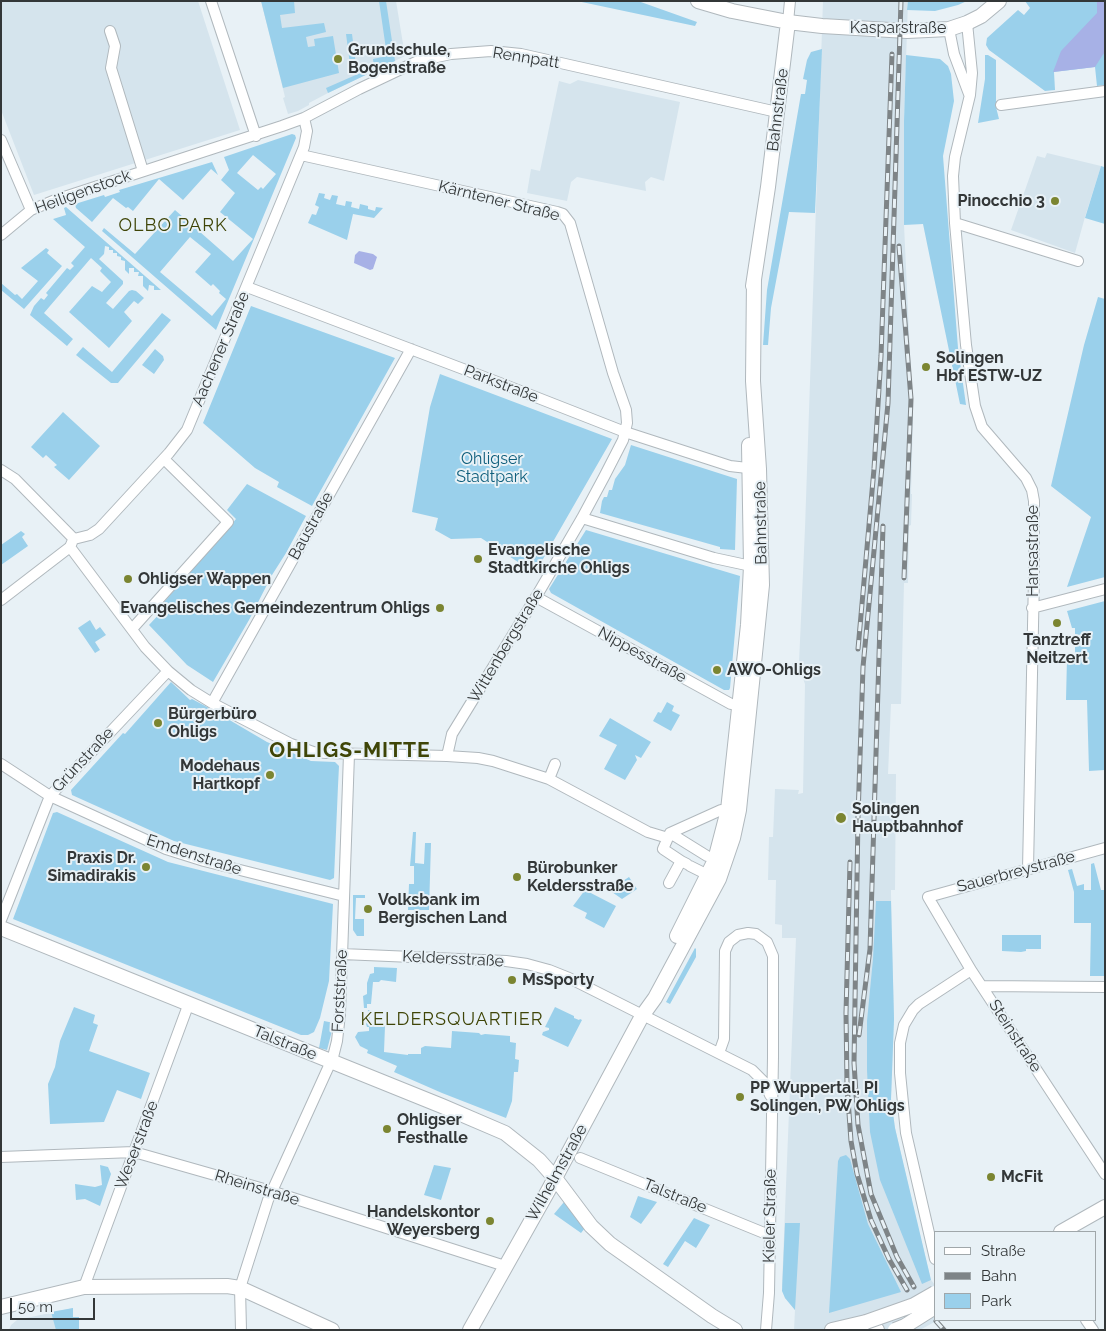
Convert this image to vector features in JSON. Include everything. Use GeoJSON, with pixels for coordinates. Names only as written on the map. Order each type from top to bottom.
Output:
{"type":"FeatureCollection","features":[{"type":"Feature","properties":{"kind":"street"},"geometry":{"type":"LineString","coordinates":[[211,1],[256,136]]}},
{"type":"Feature","properties":{"kind":"street","name":"Kasparstraße"},"geometry":{"type":"LineString","coordinates":[[698,1],[788,22],[907,31],[949,29],[967,24],[990,10],[1000,1]]}},
{"type":"Feature","properties":{"kind":"street","name":"Bahnstraße"},"geometry":{"type":"LineString","coordinates":[[738,767],[762,585],[746,359],[747,318],[778,112],[790,1]]}},
{"type":"Feature","properties":{"kind":"street","name":"Hansastraße"},"geometry":{"type":"LineString","coordinates":[[967,24],[972,66],[970,95],[953,176],[955,223],[966,345],[978,415],[985,432],[1019,468],[1032,490],[1034,514],[1028,869]]}},
{"type":"Feature","properties":{"kind":"street"},"geometry":{"type":"LineString","coordinates":[[949,29],[954,54],[970,95]]}},
{"type":"Feature","properties":{"kind":"street","name":"Heiligenstock"},"geometry":{"type":"LineString","coordinates":[[110,31],[115,46],[111,68],[143,171]]}},
{"type":"Feature","properties":{"kind":"street","name":"Rennpatt"},"geometry":{"type":"LineString","coordinates":[[256,136],[304,118],[418,61],[451,54],[491,51],[532,56],[778,112]]}},
{"type":"Feature","properties":{"kind":"street"},"geometry":{"type":"LineString","coordinates":[[1001,105],[1105,90]]}},
{"type":"Feature","properties":{"kind":"street","name":"Aachener Straße"},"geometry":{"type":"LineString","coordinates":[[1,600],[72,543],[99,529],[164,459],[186,430],[301,155],[307,138],[307,124],[304,118]]}},
{"type":"Feature","properties":{"kind":"street","name":"Heiligenstock"},"geometry":{"type":"LineString","coordinates":[[1,235],[31,210],[55,200],[256,136]]}},
{"type":"Feature","properties":{"kind":"street"},"geometry":{"type":"LineString","coordinates":[[1,140],[31,210]]}},
{"type":"Feature","properties":{"kind":"street","name":"Kärntener Straße"},"geometry":{"type":"LineString","coordinates":[[301,155],[563,214],[570,224],[613,373],[626,410],[627,423],[625,432]]}},
{"type":"Feature","properties":{"kind":"street"},"geometry":{"type":"LineString","coordinates":[[955,223],[1078,261]]}},
{"type":"Feature","properties":{"kind":"street","name":"Parkstraße"},"geometry":{"type":"LineString","coordinates":[[246,287],[625,432],[730,466],[754,469]]}},
{"type":"Feature","properties":{"kind":"street","name":"Baustraße"},"geometry":{"type":"LineString","coordinates":[[212,703],[411,349]]}},
{"type":"Feature","properties":{"kind":"street","name":"Wittenbergstraße"},"geometry":{"type":"LineString","coordinates":[[447,756],[452,734],[582,518],[623,440],[625,432]]}},
{"type":"Feature","properties":{"kind":"street"},"geometry":{"type":"LineString","coordinates":[[132,629],[228,522],[164,459]]}},
{"type":"Feature","properties":{"kind":"street","name":"Bahnstraße"},"geometry":{"type":"LineString","coordinates":[[745,708],[754,469]]}},
{"type":"Feature","properties":{"kind":"street"},"geometry":{"type":"LineString","coordinates":[[1,470],[15,480],[72,543],[145,647],[168,671],[191,690],[212,703],[291,744],[313,752],[447,756],[493,761],[549,779],[648,832],[711,858]]}},
{"type":"Feature","properties":{"kind":"street"},"geometry":{"type":"LineString","coordinates":[[582,518],[714,558],[751,566],[762,585]]}},
{"type":"Feature","properties":{"kind":"street"},"geometry":{"type":"LineString","coordinates":[[1032,608],[1105,589]]}},
{"type":"Feature","properties":{"kind":"street","name":"Nippesstraße"},"geometry":{"type":"LineString","coordinates":[[536,597],[731,704],[745,708]]}},
{"type":"Feature","properties":{"kind":"street","name":"Grünstraße"},"geometry":{"type":"LineString","coordinates":[[1,920],[50,796],[168,671]]}},
{"type":"Feature","properties":{"kind":"street","name":"Forststraße"},"geometry":{"type":"LineString","coordinates":[[241,1330],[240,1288],[271,1191],[331,1061],[337,1041],[340,1014],[349,754]]}},
{"type":"Feature","properties":{"kind":"street","name":"Emdenstraße"},"geometry":{"type":"LineString","coordinates":[[1,764],[50,796],[166,849],[204,861],[344,896]]}},
{"type":"Feature","properties":{"kind":"street"},"geometry":{"type":"LineString","coordinates":[[549,779],[556,764]]}},
{"type":"Feature","properties":{"kind":"street","name":"Wilhelmstraße"},"geometry":{"type":"LineString","coordinates":[[642,1016],[647,994],[694,904],[728,810],[738,767]]}},
{"type":"Feature","properties":{"kind":"street","name":"Wilhelmstraße"},"geometry":{"type":"LineString","coordinates":[[470,1330],[555,1178],[642,1016],[655,998],[725,865],[739,810],[738,767]]}},
{"type":"Feature","properties":{"kind":"street"},"geometry":{"type":"LineString","coordinates":[[702,872],[663,849],[669,840],[721,810]]}},
{"type":"Feature","properties":{"kind":"street","name":"Sauerbreystraße"},"geometry":{"type":"LineString","coordinates":[[928,897],[1105,848]]}},
{"type":"Feature","properties":{"kind":"street"},"geometry":{"type":"LineString","coordinates":[[669,883],[686,863]]}},
{"type":"Feature","properties":{"kind":"street","name":"Steinstraße"},"geometry":{"type":"LineString","coordinates":[[928,897],[971,970],[1105,1174]]}},
{"type":"Feature","properties":{"kind":"street","name":"Talstraße"},"geometry":{"type":"LineString","coordinates":[[1,928],[190,1003],[505,1133],[523,1146],[555,1178],[591,1226],[610,1244],[731,1329]]}},
{"type":"Feature","properties":{"kind":"street","name":"Kieler Straße"},"geometry":{"type":"LineString","coordinates":[[718,1053],[724,1039],[725,950],[729,942],[734,938],[742,934],[752,933],[763,938],[770,946],[772,952],[773,1057],[769,1293],[766,1330]]}},
{"type":"Feature","properties":{"kind":"street","name":"Keldersstraße"},"geometry":{"type":"LineString","coordinates":[[342,954],[506,961],[527,964],[569,978],[642,1016]]}},
{"type":"Feature","properties":{"kind":"street"},"geometry":{"type":"LineString","coordinates":[[934,1254],[906,1133],[900,1073],[900,1043],[904,1025],[913,1010],[919,1004],[971,970]]}},
{"type":"Feature","properties":{"kind":"street"},"geometry":{"type":"LineString","coordinates":[[982,986],[1105,987]]}},
{"type":"Feature","properties":{"kind":"street","name":"Weserstraße"},"geometry":{"type":"LineString","coordinates":[[84,1287],[190,1003]]}},
{"type":"Feature","properties":{"kind":"street","name":"Kieler Straße"},"geometry":{"type":"LineString","coordinates":[[642,1016],[752,1070],[761,1077],[769,1090],[772,1101]]}},
{"type":"Feature","properties":{"kind":"street","name":"Rheinstraße"},"geometry":{"type":"LineString","coordinates":[[1,1157],[134,1152],[271,1191],[505,1266]]}},
{"type":"Feature","properties":{"kind":"street","name":"Talstraße"},"geometry":{"type":"LineString","coordinates":[[580,1158],[769,1235]]}},
{"type":"Feature","properties":{"kind":"street"},"geometry":{"type":"LineString","coordinates":[[1063,1231],[1105,1207]]}},
{"type":"Feature","properties":{"kind":"street"},"geometry":{"type":"LineString","coordinates":[[1,1308],[84,1287],[227,1286],[240,1288],[332,1330]]}},
{"type":"Feature","properties":{"kind":"street"},"geometry":{"type":"LineString","coordinates":[[832,1330],[871,1326],[934,1294]]}},
{"type":"Feature","properties":{"kind":"street"},"geometry":{"type":"LineString","coordinates":[[895,1330],[905,1326],[934,1308]]}},
{"type":"Feature","properties":{"kind":"shaded area"},"geometry":{"type":"Polygon","coordinates":[[[1,1],[198,1],[240,130],[34,195],[1,110],[1,1]]]}},
{"type":"Feature","properties":{"kind":"shaded area","name":"Grundschule, Bogenstraße"},"geometry":{"type":"Polygon","coordinates":[[[261,1],[396,1],[405,56],[328,93],[298,111],[288,114],[261,1]]]}},
{"type":"Feature","properties":{"kind":"shaded area"},"geometry":{"type":"Polygon","coordinates":[[[823,1],[908,1],[904,121],[904,225],[913,418],[912,494],[911,525],[909,526],[908,583],[904,583],[901,704],[891,704],[888,774],[896,774],[895,890],[891,890],[894,1019],[891,1099],[895,1128],[918,1227],[931,1280],[934,1284],[934,1321],[936,1321],[920,1330],[794,1330],[795,1310],[785,1298],[782,1285],[796,938],[782,938],[782,925],[775,924],[776,880],[768,880],[769,837],[773,837],[775,789],[799,790],[798,794],[803,793],[805,684],[801,673],[792,668],[792,663],[799,663],[823,1]]]}},
{"type":"Feature","properties":{"kind":"shaded area"},"geometry":{"type":"Polygon","coordinates":[[[1097,1],[1105,1],[1105,52],[1095,67],[1053,72],[1061,51],[1097,13],[1097,1]]]}},
{"type":"Feature","properties":{"kind":"shaded area"},"geometry":{"type":"Polygon","coordinates":[[[578,80],[680,102],[664,181],[651,177],[645,182],[646,191],[577,177],[571,182],[567,201],[527,193],[531,169],[540,171],[559,81],[570,84],[578,80]]]}},
{"type":"Feature","properties":{"kind":"shaded area","name":"Pinocchio 3"},"geometry":{"type":"Polygon","coordinates":[[[1047,153],[1101,166],[1075,253],[1011,230],[1037,156],[1045,158],[1047,153]]]}},
{"type":"Feature","properties":{"kind":"shaded area"},"geometry":{"type":"Polygon","coordinates":[[[359,251],[373,254],[377,257],[373,269],[370,270],[354,263],[355,255],[359,251]]]}},
{"type":"Feature","properties":{"kind":"shaded area"},"geometry":{"type":"Polygon","coordinates":[[[73,1308],[73,1317],[79,1317],[79,1330],[9,1330],[11,1325],[17,1320],[73,1308]]]}},
{"type":"Feature","properties":{"kind":"green space"},"geometry":{"type":"Polygon","coordinates":[[[261,1],[294,1],[295,13],[280,15],[282,28],[324,23],[326,32],[306,37],[308,47],[315,46],[314,39],[333,36],[339,73],[283,88],[261,1]]]}},
{"type":"Feature","properties":{"kind":"green space"},"geometry":{"type":"Polygon","coordinates":[[[379,1],[386,1],[395,61],[328,93],[326,88],[374,67],[373,59],[387,56],[379,1]]]}},
{"type":"Feature","properties":{"kind":"green space"},"geometry":{"type":"Polygon","coordinates":[[[577,1],[638,1],[697,22],[695,26],[577,1]]]}},
{"type":"Feature","properties":{"kind":"green space"},"geometry":{"type":"Polygon","coordinates":[[[908,1],[967,1],[935,11],[907,10],[908,1]]]}},
{"type":"Feature","properties":{"kind":"green space"},"geometry":{"type":"Polygon","coordinates":[[[1025,1],[1105,1],[1105,85],[1097,86],[1095,67],[1054,72],[1055,90],[1045,91],[989,50],[986,45],[987,38],[1018,10],[1024,15],[1030,8],[1025,1]]]}},
{"type":"Feature","properties":{"kind":"green space"},"geometry":{"type":"Polygon","coordinates":[[[346,34],[352,34],[356,65],[370,64],[370,66],[351,72],[346,34]]]}},
{"type":"Feature","properties":{"kind":"green space"},"geometry":{"type":"Polygon","coordinates":[[[822,49],[815,213],[789,212],[771,308],[768,345],[763,345],[767,290],[801,94],[805,94],[807,80],[803,79],[807,60],[811,52],[822,49]]]}},
{"type":"Feature","properties":{"kind":"green space"},"geometry":{"type":"Polygon","coordinates":[[[906,55],[940,59],[948,66],[951,74],[954,101],[943,156],[958,348],[966,405],[960,404],[923,224],[904,225],[906,55]]]}},
{"type":"Feature","properties":{"kind":"green space"},"geometry":{"type":"Polygon","coordinates":[[[985,55],[996,60],[996,107],[999,119],[978,123],[985,79],[985,55]]]}},
{"type":"Feature","properties":{"kind":"green space"},"geometry":{"type":"Polygon","coordinates":[[[292,134],[296,138],[216,330],[102,231],[104,228],[135,254],[175,210],[233,261],[253,239],[220,212],[235,193],[221,180],[229,170],[224,157],[292,134]],[[253,155],[237,173],[258,190],[261,187],[263,189],[276,174],[253,155]],[[190,237],[160,272],[212,316],[226,299],[213,284],[211,286],[195,272],[211,254],[190,237]]]}},
{"type":"Feature","properties":{"kind":"green space"},"geometry":{"type":"Polygon","coordinates":[[[212,162],[218,175],[211,169],[183,200],[159,179],[133,211],[113,198],[92,222],[76,208],[75,204],[104,195],[105,197],[120,192],[119,190],[212,162]]]}},
{"type":"Feature","properties":{"kind":"green space"},"geometry":{"type":"Polygon","coordinates":[[[1105,164],[1105,224],[1085,218],[1101,166],[1104,167],[1105,164]]]}},
{"type":"Feature","properties":{"kind":"green space"},"geometry":{"type":"Polygon","coordinates":[[[319,193],[325,194],[324,198],[330,200],[332,195],[338,196],[336,204],[345,206],[346,201],[352,202],[351,207],[359,209],[360,204],[368,206],[368,209],[375,211],[376,207],[383,208],[374,218],[353,214],[347,240],[308,223],[312,214],[316,215],[319,207],[315,205],[319,193]]]}},
{"type":"Feature","properties":{"kind":"green space"},"geometry":{"type":"Polygon","coordinates":[[[66,207],[161,290],[154,290],[154,286],[149,285],[148,291],[143,286],[143,276],[138,276],[139,272],[134,272],[134,268],[129,268],[129,274],[125,270],[125,261],[117,256],[117,253],[113,253],[113,250],[109,250],[109,247],[105,246],[104,254],[99,259],[123,281],[123,284],[106,303],[113,309],[132,290],[144,298],[138,304],[134,301],[124,312],[132,321],[109,348],[69,312],[92,286],[102,292],[111,282],[100,271],[102,268],[91,258],[44,313],[73,339],[67,346],[30,315],[34,306],[41,298],[44,300],[48,295],[46,293],[67,268],[70,270],[74,266],[71,263],[85,247],[53,219],[66,215],[64,208],[66,207]]]}},
{"type":"Feature","properties":{"kind":"green space"},"geometry":{"type":"Polygon","coordinates":[[[46,248],[49,250],[47,253],[62,266],[24,309],[1,290],[1,283],[22,299],[38,281],[21,268],[46,248]]]}},
{"type":"Feature","properties":{"kind":"green space"},"geometry":{"type":"Polygon","coordinates":[[[1098,297],[1105,299],[1105,577],[1067,587],[1091,517],[1051,486],[1084,345],[1098,297]]]}},
{"type":"Feature","properties":{"kind":"green space"},"geometry":{"type":"Polygon","coordinates":[[[251,306],[395,358],[312,506],[277,487],[279,482],[255,468],[203,423],[251,306]]]}},
{"type":"Feature","properties":{"kind":"green space"},"geometry":{"type":"Polygon","coordinates":[[[162,313],[171,320],[118,383],[111,383],[76,355],[83,347],[112,372],[162,313]]]}},
{"type":"Feature","properties":{"kind":"green space"},"geometry":{"type":"Polygon","coordinates":[[[155,349],[163,356],[164,360],[154,374],[142,365],[155,349]]]}},
{"type":"Feature","properties":{"kind":"green space","name":"Ohligser Stadtpark"},"geometry":{"type":"Polygon","coordinates":[[[440,374],[612,439],[535,573],[481,538],[451,539],[435,530],[438,518],[412,512],[430,407],[440,374]]]}},
{"type":"Feature","properties":{"kind":"green space"},"geometry":{"type":"Polygon","coordinates":[[[63,412],[100,446],[69,480],[54,467],[57,465],[46,455],[43,458],[31,447],[63,412]]]}},
{"type":"Feature","properties":{"kind":"green space"},"geometry":{"type":"Polygon","coordinates":[[[631,445],[737,479],[735,550],[720,549],[720,547],[600,513],[602,501],[604,497],[607,497],[609,490],[612,490],[615,479],[625,465],[631,445]]]}},
{"type":"Feature","properties":{"kind":"green space"},"geometry":{"type":"Polygon","coordinates":[[[247,484],[306,516],[213,682],[187,665],[149,625],[162,611],[159,608],[236,519],[227,510],[247,484]]]}},
{"type":"Feature","properties":{"kind":"green space"},"geometry":{"type":"Polygon","coordinates":[[[586,530],[740,576],[729,690],[724,690],[551,593],[549,589],[586,530]]]}},
{"type":"Feature","properties":{"kind":"green space"},"geometry":{"type":"Polygon","coordinates":[[[21,531],[25,534],[22,537],[28,546],[1,565],[1,545],[21,531]]]}},
{"type":"Feature","properties":{"kind":"green space"},"geometry":{"type":"Polygon","coordinates":[[[1105,601],[1105,770],[1089,771],[1087,700],[1066,700],[1067,658],[1075,658],[1075,628],[1072,628],[1067,611],[1105,601]]]}},
{"type":"Feature","properties":{"kind":"green space"},"geometry":{"type":"Polygon","coordinates":[[[90,620],[96,630],[100,627],[106,635],[95,642],[100,650],[95,653],[78,628],[90,620]]]}},
{"type":"Feature","properties":{"kind":"green space"},"geometry":{"type":"Polygon","coordinates":[[[171,682],[190,700],[192,699],[209,708],[267,742],[311,761],[335,762],[339,766],[334,878],[330,880],[174,841],[72,795],[71,790],[123,733],[125,734],[171,682]]]}},
{"type":"Feature","properties":{"kind":"green space"},"geometry":{"type":"Polygon","coordinates":[[[667,702],[674,706],[672,711],[680,715],[671,731],[653,721],[658,712],[661,713],[667,702]]]}},
{"type":"Feature","properties":{"kind":"green space"},"geometry":{"type":"Polygon","coordinates":[[[610,718],[651,742],[641,758],[635,755],[637,760],[625,780],[604,769],[617,745],[599,736],[610,718]]]}},
{"type":"Feature","properties":{"kind":"green space"},"geometry":{"type":"Polygon","coordinates":[[[57,812],[168,862],[333,904],[329,981],[320,1018],[314,1032],[308,1035],[301,1035],[13,919],[53,813],[57,812]]]}},
{"type":"Feature","properties":{"kind":"green space"},"geometry":{"type":"Polygon","coordinates":[[[413,832],[416,832],[415,863],[424,864],[425,843],[431,843],[429,910],[408,910],[409,884],[414,884],[414,866],[410,866],[413,832]]]}},
{"type":"Feature","properties":{"kind":"green space"},"geometry":{"type":"Polygon","coordinates":[[[1094,863],[1101,890],[1105,890],[1105,976],[1090,976],[1091,923],[1074,923],[1074,892],[1068,870],[1072,869],[1077,886],[1084,884],[1084,890],[1091,890],[1091,864],[1094,863]]]}},
{"type":"Feature","properties":{"kind":"green space"},"geometry":{"type":"Polygon","coordinates":[[[629,877],[637,889],[622,899],[609,890],[629,877]]]}},
{"type":"Feature","properties":{"kind":"green space"},"geometry":{"type":"Polygon","coordinates":[[[585,890],[616,906],[604,928],[585,918],[587,913],[573,906],[585,890]]]}},
{"type":"Feature","properties":{"kind":"green space"},"geometry":{"type":"Polygon","coordinates":[[[353,895],[365,895],[365,898],[356,898],[355,919],[364,919],[364,936],[357,936],[353,930],[353,895]]]}},
{"type":"Feature","properties":{"kind":"green space"},"geometry":{"type":"Polygon","coordinates":[[[876,901],[891,901],[894,1019],[891,1099],[895,1128],[931,1280],[922,1284],[880,1180],[870,1132],[867,1021],[876,901]]]}},
{"type":"Feature","properties":{"kind":"green space"},"geometry":{"type":"Polygon","coordinates":[[[1002,935],[1041,935],[1041,949],[1026,949],[1026,951],[1021,952],[1002,951],[1002,935]]]}},
{"type":"Feature","properties":{"kind":"green space"},"geometry":{"type":"Polygon","coordinates":[[[695,948],[696,957],[670,1004],[666,1002],[695,948]]]}},
{"type":"Feature","properties":{"kind":"green space"},"geometry":{"type":"Polygon","coordinates":[[[374,967],[397,968],[396,982],[381,980],[373,982],[371,1004],[367,1004],[367,1008],[364,1008],[363,996],[367,994],[367,983],[370,974],[374,973],[374,967]]]}},
{"type":"Feature","properties":{"kind":"green space"},"geometry":{"type":"Polygon","coordinates":[[[74,1007],[95,1015],[93,1023],[98,1025],[89,1051],[150,1073],[141,1099],[117,1090],[104,1122],[50,1124],[48,1084],[55,1067],[60,1041],[74,1007]]]}},
{"type":"Feature","properties":{"kind":"green space"},"geometry":{"type":"Polygon","coordinates":[[[555,1007],[574,1016],[574,1018],[582,1020],[568,1047],[542,1035],[543,1032],[549,1030],[549,1028],[545,1027],[555,1007]]]}},
{"type":"Feature","properties":{"kind":"green space"},"geometry":{"type":"Polygon","coordinates":[[[368,1010],[370,1010],[370,1025],[385,1026],[384,1052],[408,1055],[421,1054],[421,1048],[425,1046],[451,1048],[452,1031],[510,1036],[510,1042],[516,1043],[515,1059],[519,1060],[518,1072],[514,1072],[512,1101],[506,1118],[394,1072],[397,1066],[367,1053],[368,1050],[360,1046],[355,1037],[358,1032],[369,1031],[369,1027],[366,1024],[368,1010]]]}},
{"type":"Feature","properties":{"kind":"green space"},"geometry":{"type":"Polygon","coordinates":[[[324,1021],[334,1023],[327,1050],[319,1048],[324,1021]]]}},
{"type":"Feature","properties":{"kind":"green space"},"geometry":{"type":"Polygon","coordinates":[[[846,1155],[850,1159],[868,1224],[901,1292],[829,1313],[838,1161],[840,1157],[846,1155]]]}},
{"type":"Feature","properties":{"kind":"green space"},"geometry":{"type":"Polygon","coordinates":[[[100,1165],[108,1167],[111,1174],[100,1206],[85,1199],[76,1200],[75,1184],[95,1187],[102,1185],[100,1165]]]}},
{"type":"Feature","properties":{"kind":"green space"},"geometry":{"type":"Polygon","coordinates":[[[434,1165],[451,1168],[441,1200],[424,1195],[434,1165]]]}},
{"type":"Feature","properties":{"kind":"green space"},"geometry":{"type":"Polygon","coordinates":[[[638,1196],[657,1202],[641,1224],[630,1217],[638,1196]]]}},
{"type":"Feature","properties":{"kind":"green space"},"geometry":{"type":"Polygon","coordinates":[[[564,1202],[585,1228],[581,1233],[554,1214],[564,1202]]]}},
{"type":"Feature","properties":{"kind":"green space"},"geometry":{"type":"Polygon","coordinates":[[[694,1218],[710,1225],[696,1248],[685,1241],[668,1267],[663,1264],[694,1218]]]}},
{"type":"Feature","properties":{"kind":"green space"},"geometry":{"type":"Polygon","coordinates":[[[785,1223],[800,1223],[795,1310],[782,1291],[785,1223]]]}},
{"type":"Feature","properties":{"kind":"green space"},"geometry":{"type":"Polygon","coordinates":[[[73,1308],[73,1317],[79,1317],[79,1330],[56,1330],[51,1312],[73,1308]]]}},
{"type":"Feature","properties":{"kind":"railway"},"geometry":{"type":"LineString","coordinates":[[901,1],[888,403],[863,667],[858,817],[854,1063],[858,1125],[871,1194],[897,1257],[914,1287]]}},
{"type":"Feature","properties":{"kind":"railway"},"geometry":{"type":"LineString","coordinates":[[858,649],[874,469],[881,356],[892,54]]}},
{"type":"Feature","properties":{"kind":"railway"},"geometry":{"type":"LineString","coordinates":[[899,246],[911,399],[904,578]]}},
{"type":"Feature","properties":{"kind":"railway"},"geometry":{"type":"LineString","coordinates":[[859,1035],[870,949],[883,526]]}},
{"type":"Feature","properties":{"kind":"railway"},"geometry":{"type":"LineString","coordinates":[[850,862],[846,1013],[847,1085],[851,1141],[857,1174],[871,1220],[889,1259],[907,1290]]}},
{"type":"Feature","properties":{"kind":"railway"},"geometry":{"type":"LineString","coordinates":[[936,1321],[944,1330]]}},
{"type":"Feature","properties":{"kind":"place","name":"Grundschule, Bogenstraße"},"geometry":{"type":"Point","coordinates":[338,59]}},
{"type":"Feature","properties":{"kind":"place","name":"Pinocchio 3"},"geometry":{"type":"Point","coordinates":[1055,201]}},
{"type":"Feature","properties":{"kind":"place","name":"Solingen Hbf ESTW-UZ"},"geometry":{"type":"Point","coordinates":[926,367]}},
{"type":"Feature","properties":{"kind":"place","name":"Evangelische Stadtkirche Ohligs"},"geometry":{"type":"Point","coordinates":[478,559]}},
{"type":"Feature","properties":{"kind":"place","name":"Ohligser Wappen"},"geometry":{"type":"Point","coordinates":[128,579]}},
{"type":"Feature","properties":{"kind":"place","name":"Evangelisches Gemeindezentrum Ohligs"},"geometry":{"type":"Point","coordinates":[440,608]}},
{"type":"Feature","properties":{"kind":"place","name":"Tanztreff Neitzert"},"geometry":{"type":"Point","coordinates":[1057,623]}},
{"type":"Feature","properties":{"kind":"place","name":"AWO-Ohligs"},"geometry":{"type":"Point","coordinates":[717,670]}},
{"type":"Feature","properties":{"kind":"place","name":"Bürgerbüro Ohligs"},"geometry":{"type":"Point","coordinates":[158,723]}},
{"type":"Feature","properties":{"kind":"place","name":"Modehaus Hartkopf"},"geometry":{"type":"Point","coordinates":[270,775]}},
{"type":"Feature","properties":{"kind":"place","name":"Solingen Hauptbahnhof"},"geometry":{"type":"Point","coordinates":[841,818]}},
{"type":"Feature","properties":{"kind":"place","name":"Praxis Dr. Simadirakis"},"geometry":{"type":"Point","coordinates":[146,867]}},
{"type":"Feature","properties":{"kind":"place","name":"Bürobunker Keldersstraße"},"geometry":{"type":"Point","coordinates":[517,877]}},
{"type":"Feature","properties":{"kind":"place","name":"Volksbank im Bergischen Land"},"geometry":{"type":"Point","coordinates":[368,909]}},
{"type":"Feature","properties":{"kind":"place","name":"MsSporty"},"geometry":{"type":"Point","coordinates":[512,980]}},
{"type":"Feature","properties":{"kind":"place","name":"PP Wuppertal, PI Solingen, PW Ohligs"},"geometry":{"type":"Point","coordinates":[740,1097]}},
{"type":"Feature","properties":{"kind":"place","name":"Ohligser Festhalle"},"geometry":{"type":"Point","coordinates":[387,1129]}},
{"type":"Feature","properties":{"kind":"place","name":"McFit"},"geometry":{"type":"Point","coordinates":[991,1177]}},
{"type":"Feature","properties":{"kind":"place","name":"Handelskontor Weyersberg"},"geometry":{"type":"Point","coordinates":[490,1221]}},
{"type":"Feature","properties":{"kind":"district","name":"OLBO PARK"},"geometry":{"type":"Point","coordinates":[173,226]}},
{"type":"Feature","properties":{"kind":"district","name":"OHLIGS-MITTE"},"geometry":{"type":"Point","coordinates":[350,751]}},
{"type":"Feature","properties":{"kind":"district","name":"KELDERSQUARTIER"},"geometry":{"type":"Point","coordinates":[452,1020]}}]}
